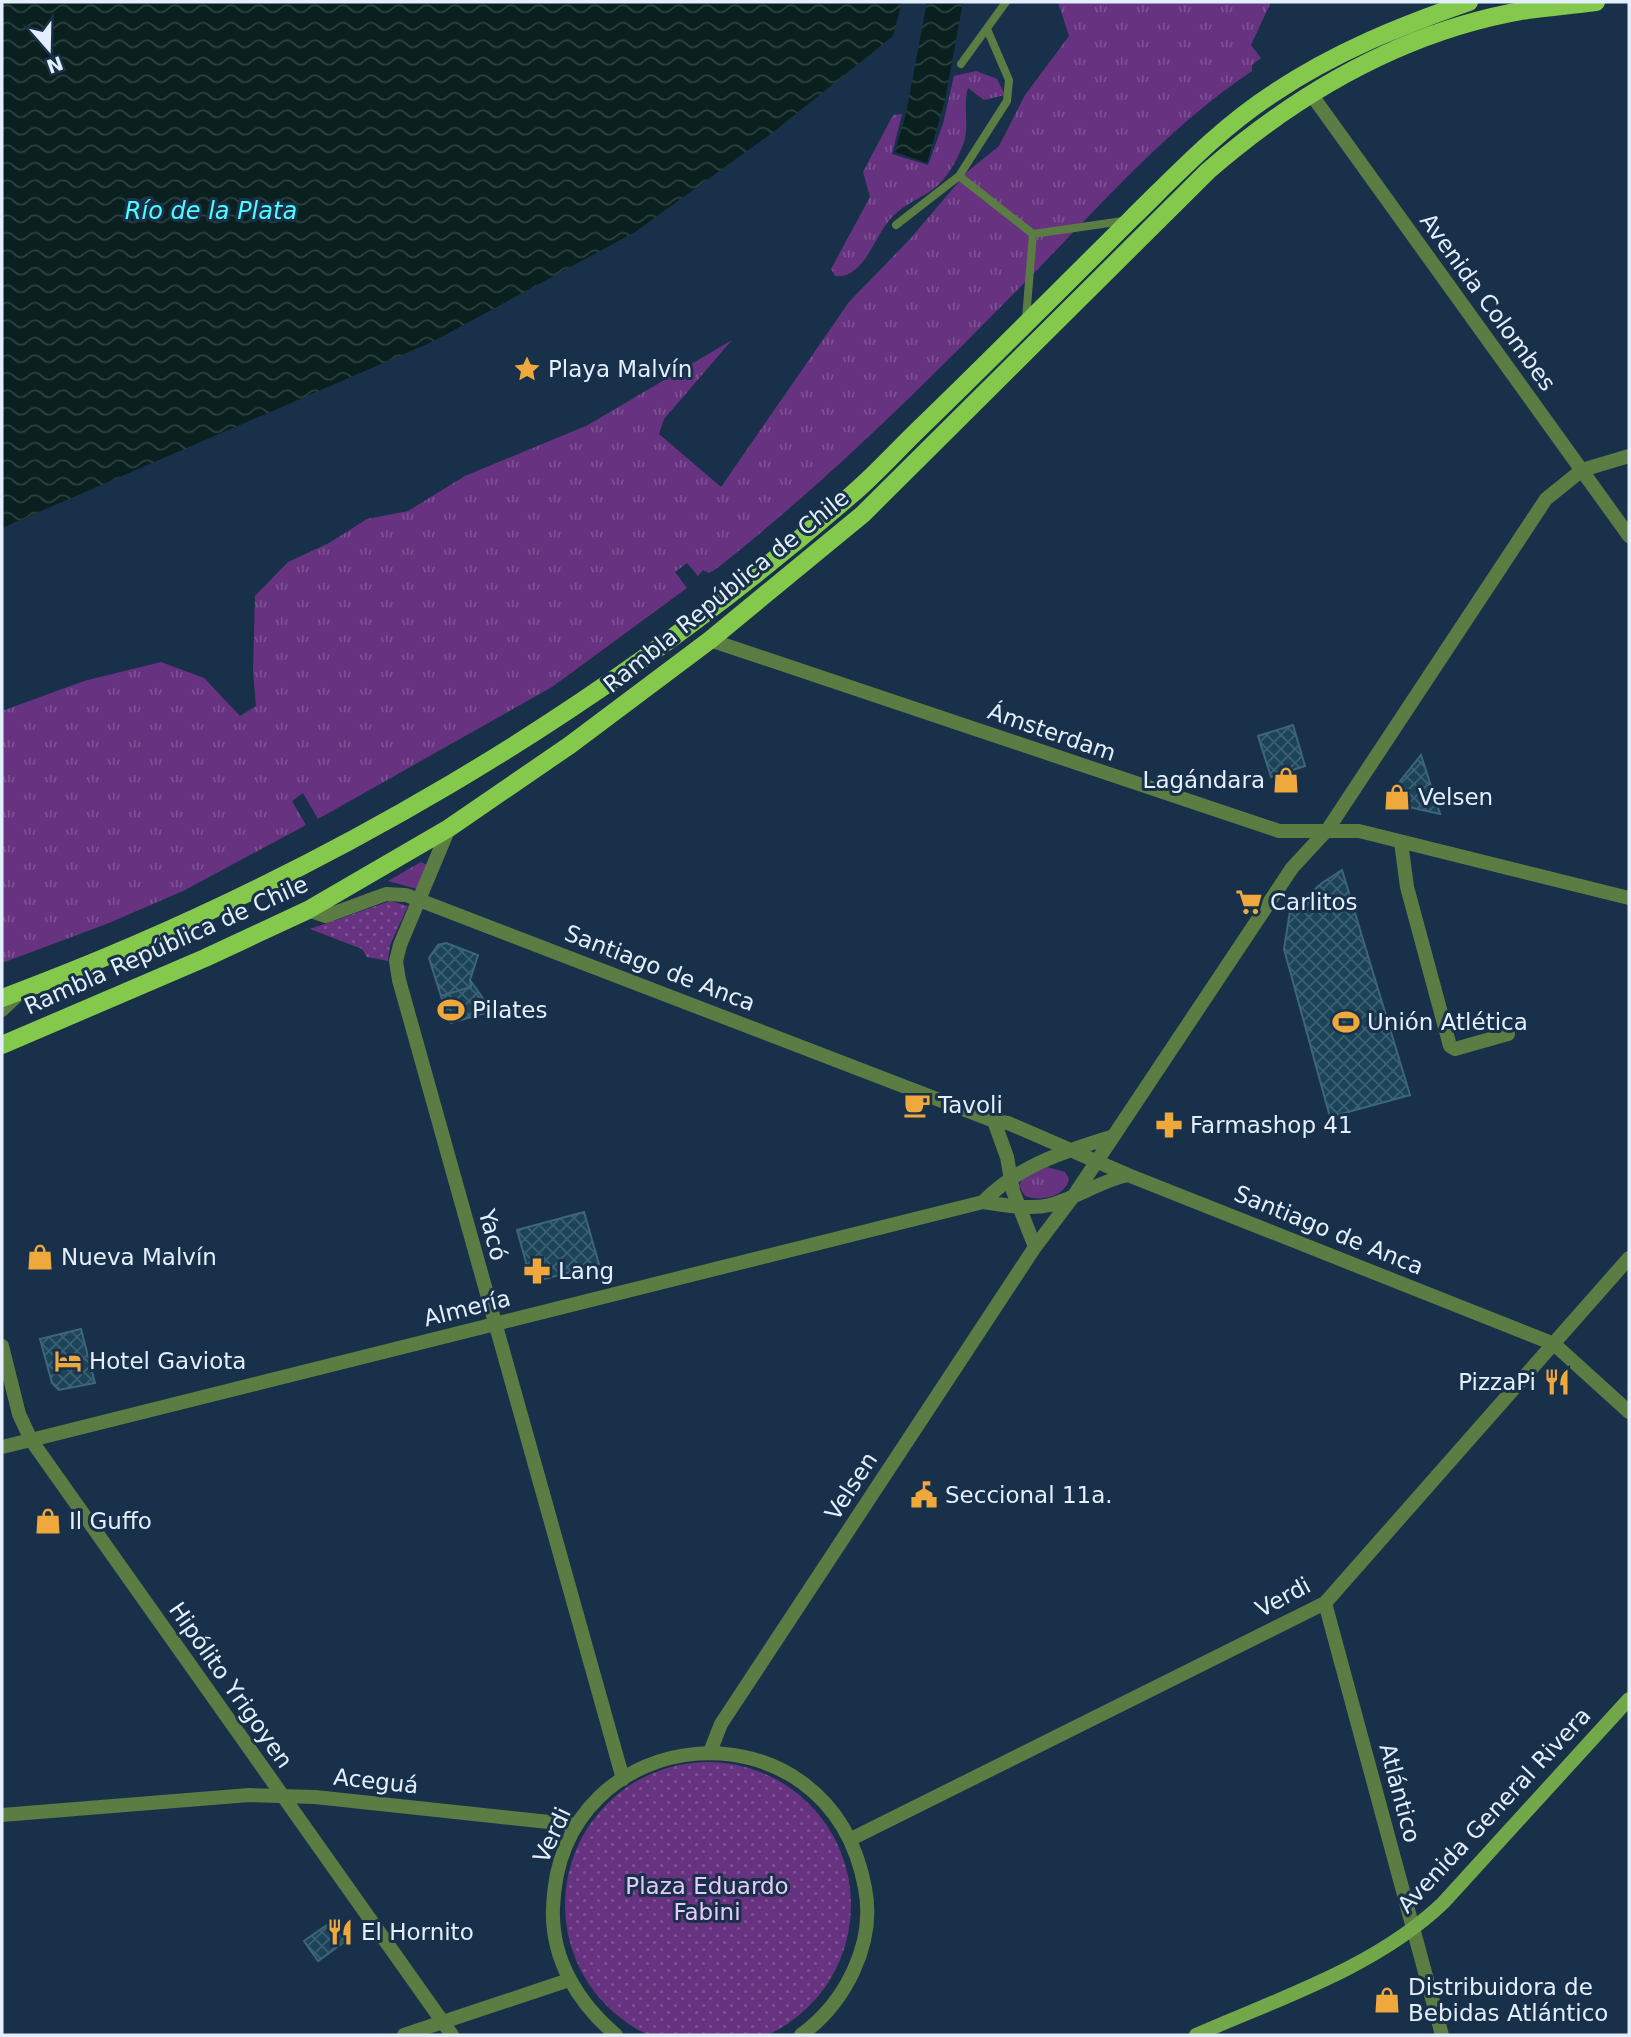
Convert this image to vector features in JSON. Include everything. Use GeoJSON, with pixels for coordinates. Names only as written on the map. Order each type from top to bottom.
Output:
{"type":"FeatureCollection","features":[{"type":"Feature","properties":{"kind":"main road","name":"Rambla República de Chile"},"geometry":{"type":"LineString","coordinates":[[2,998],[117,954],[262,888],[433,795],[540,729],[752,576],[852,494],[1231,124],[1272,94],[1368,40],[1469,2]]}},
{"type":"Feature","properties":{"kind":"main road","name":"Rambla República de Chile"},"geometry":{"type":"LineString","coordinates":[[2,1045],[205,958],[308,910],[449,828],[561,751],[710,640],[863,514],[1208,171],[1259,129],[1311,94],[1402,46],[1451,30],[1526,11],[1596,2]]}},
{"type":"Feature","properties":{"kind":"main road","name":"Avenida General Rivera"},"geometry":{"type":"LineString","coordinates":[[1196,2035],[1333,1974],[1413,1930],[1443,1903],[1629,1699]]}},
{"type":"Feature","properties":{"kind":"street","name":"Avenida Colombes"},"geometry":{"type":"LineString","coordinates":[[1311,94],[1629,536]]}},
{"type":"Feature","properties":{"kind":"street","name":"Velsen"},"geometry":{"type":"LineString","coordinates":[[710,1752],[721,1724],[1035,1247],[1075,1194],[1292,868],[1328,829],[1546,499],[1582,470],[1629,456]]}},
{"type":"Feature","properties":{"kind":"street","name":"Ámsterdam"},"geometry":{"type":"LineString","coordinates":[[710,640],[1279,831],[1359,831],[1629,898]]}},
{"type":"Feature","properties":{"kind":"street","name":"Yacó"},"geometry":{"type":"LineString","coordinates":[[449,828],[400,945],[396,961],[399,980],[623,1779]]}},
{"type":"Feature","properties":{"kind":"street"},"geometry":{"type":"LineString","coordinates":[[1401,842],[1407,887],[1450,1046],[1455,1049],[1508,1034]]}},
{"type":"Feature","properties":{"kind":"street","name":"Santiago de Anca"},"geometry":{"type":"LineString","coordinates":[[308,910],[326,916],[396,893],[420,900],[994,1121],[1008,1123],[1128,1175],[1554,1344],[1629,1412]]}},
{"type":"Feature","properties":{"kind":"street"},"geometry":{"type":"LineString","coordinates":[[2,1010],[24,990]]}},
{"type":"Feature","properties":{"kind":"street"},"geometry":{"type":"LineString","coordinates":[[994,1121],[1007,1157],[1009,1177],[1018,1206],[1035,1247]]}},
{"type":"Feature","properties":{"kind":"street","name":"Almería"},"geometry":{"type":"LineString","coordinates":[[983,1202],[1009,1177],[1070,1150],[1111,1137]]}},
{"type":"Feature","properties":{"kind":"street","name":"Almería"},"geometry":{"type":"LineString","coordinates":[[2,1447],[983,1202],[1018,1206],[1050,1205],[1101,1182],[1128,1175]]}},
{"type":"Feature","properties":{"kind":"street","name":"Verdi"},"geometry":{"type":"LineString","coordinates":[[851,1839],[1325,1603],[1629,1258]]}},
{"type":"Feature","properties":{"kind":"street","name":"Hipólito Yrigoyen"},"geometry":{"type":"LineString","coordinates":[[2,1346],[6,1379],[31,1440],[453,2035]]}},
{"type":"Feature","properties":{"kind":"street","name":"Atlántico"},"geometry":{"type":"LineString","coordinates":[[1325,1603],[1442,2035]]}},
{"type":"Feature","properties":{"kind":"street","name":"Verdi"},"geometry":{"type":"LineString","coordinates":[[616,2035],[589,2010],[569,1980],[558,1951],[552,1920],[554,1889],[561,1859],[577,1825],[603,1794],[623,1779],[649,1764],[678,1755],[710,1752],[738,1754],[767,1762],[793,1775],[829,1807],[851,1839],[861,1866],[867,1895],[861,1952],[850,1979],[817,2030],[801,2035]]}},
{"type":"Feature","properties":{"kind":"street","name":"Aceguá"},"geometry":{"type":"LineString","coordinates":[[2,1815],[249,1795],[577,1825]]}},
{"type":"Feature","properties":{"kind":"street"},"geometry":{"type":"LineString","coordinates":[[404,2035],[569,1980]]}},
{"type":"Feature","properties":{"kind":"lane"},"geometry":{"type":"LineString","coordinates":[[961,64],[1006,2]]}},
{"type":"Feature","properties":{"kind":"lane"},"geometry":{"type":"LineString","coordinates":[[897,225],[959,176],[1007,101],[1009,80],[987,29]]}},
{"type":"Feature","properties":{"kind":"lane"},"geometry":{"type":"LineString","coordinates":[[959,176],[1033,234],[1131,219]]}},
{"type":"Feature","properties":{"kind":"lane"},"geometry":{"type":"LineString","coordinates":[[1026,325],[1033,234]]}},
{"type":"Feature","properties":{"kind":"green space"},"geometry":{"type":"Polygon","coordinates":[[[1058,2],[1271,2],[1251,45],[1261,58],[1252,65],[1252,71],[1221,93],[1163,142],[878,428],[799,500],[716,569],[709,573],[703,570],[698,576],[687,563],[675,572],[687,588],[552,687],[318,819],[303,793],[292,801],[306,825],[185,890],[109,923],[2,963],[2,711],[84,681],[161,662],[204,678],[240,716],[256,706],[253,671],[255,596],[288,562],[329,543],[367,519],[408,511],[465,476],[588,425],[732,340],[664,419],[659,434],[721,487],[849,302],[910,239],[967,172],[999,146],[1025,95],[1069,36],[1058,2]]]}},
{"type":"Feature","properties":{"kind":"green space"},"geometry":{"type":"Polygon","coordinates":[[[976,71],[997,79],[1005,95],[984,100],[968,88],[965,140],[948,174],[936,187],[893,216],[860,265],[845,275],[835,276],[831,269],[870,197],[863,172],[893,115],[902,114],[892,154],[928,165],[943,124],[954,76],[976,71]]]}},
{"type":"Feature","properties":{"kind":"green space"},"geometry":{"type":"Polygon","coordinates":[[[421,862],[427,865],[417,889],[388,881],[421,862]]]}},
{"type":"Feature","properties":{"kind":"green space"},"geometry":{"type":"Polygon","coordinates":[[[390,901],[408,906],[390,945],[388,961],[367,957],[362,949],[310,929],[390,901]]]}},
{"type":"Feature","properties":{"kind":"green space"},"geometry":{"type":"Polygon","coordinates":[[[1047,1167],[1065,1172],[1069,1179],[1067,1185],[1057,1194],[1044,1198],[1025,1196],[1019,1186],[1022,1179],[1047,1167]]]}},
{"type":"Feature","properties":{"kind":"green space","name":"Plaza Eduardo Fabini"},"geometry":{"type":"Polygon","coordinates":[[[708,1762],[736,1765],[763,1773],[799,1794],[819,1814],[845,1863],[851,1905],[848,1933],[840,1960],[819,1996],[799,2016],[750,2042],[708,2048],[680,2045],[653,2037],[617,2016],[597,1996],[571,1947],[565,1905],[568,1877],[576,1850],[597,1814],[617,1794],[666,1768],[708,1762]]]}},
{"type":"Feature","properties":{"kind":"water","name":"Río de la Plata"},"geometry":{"type":"Polygon","coordinates":[[[2,2],[902,2],[893,36],[772,133],[635,232],[434,341],[2,528],[2,2]]]}},
{"type":"Feature","properties":{"kind":"water"},"geometry":{"type":"Polygon","coordinates":[[[927,2],[963,2],[945,100],[927,163],[895,152],[906,114],[927,2]]]}},
{"type":"Feature","properties":{"kind":"building"},"geometry":{"type":"Polygon","coordinates":[[[1293,725],[1305,766],[1271,777],[1258,736],[1293,725]]]}},
{"type":"Feature","properties":{"kind":"building"},"geometry":{"type":"Polygon","coordinates":[[[1421,755],[1440,814],[1400,805],[1394,799],[1393,790],[1421,755]]]}},
{"type":"Feature","properties":{"kind":"building","name":"Unión Atlética"},"geometry":{"type":"Polygon","coordinates":[[[1342,870],[1410,1095],[1330,1117],[1284,949],[1290,911],[1322,883],[1342,870]]]}},
{"type":"Feature","properties":{"kind":"building"},"geometry":{"type":"Polygon","coordinates":[[[446,943],[478,955],[470,980],[471,987],[441,996],[429,958],[438,945],[446,943]]]}},
{"type":"Feature","properties":{"kind":"building"},"geometry":{"type":"Polygon","coordinates":[[[470,980],[492,1011],[451,1023],[447,1020],[441,996],[471,987],[470,980]]]}},
{"type":"Feature","properties":{"kind":"building"},"geometry":{"type":"Polygon","coordinates":[[[584,1212],[599,1264],[545,1279],[529,1273],[517,1230],[584,1212]]]}},
{"type":"Feature","properties":{"kind":"building","name":"Hotel Gaviota"},"geometry":{"type":"Polygon","coordinates":[[[81,1329],[95,1383],[59,1390],[52,1383],[40,1339],[81,1329]]]}},
{"type":"Feature","properties":{"kind":"building"},"geometry":{"type":"Polygon","coordinates":[[[337,1918],[351,1937],[318,1961],[304,1941],[337,1918]]]}},
{"type":"Feature","properties":{"kind":"place","name":"Playa Malvín"},"geometry":{"type":"Point","coordinates":[527,369]}},
{"type":"Feature","properties":{"kind":"place","name":"Lagándara"},"geometry":{"type":"Point","coordinates":[1286,780]}},
{"type":"Feature","properties":{"kind":"place","name":"Velsen"},"geometry":{"type":"Point","coordinates":[1397,797]}},
{"type":"Feature","properties":{"kind":"place","name":"Carlitos"},"geometry":{"type":"Point","coordinates":[1249,902]}},
{"type":"Feature","properties":{"kind":"place","name":"Pilates"},"geometry":{"type":"Point","coordinates":[451,1010]}},
{"type":"Feature","properties":{"kind":"place","name":"Unión Atlética"},"geometry":{"type":"Point","coordinates":[1346,1022]}},
{"type":"Feature","properties":{"kind":"place","name":"Tavoli"},"geometry":{"type":"Point","coordinates":[917,1105]}},
{"type":"Feature","properties":{"kind":"place","name":"Farmashop 41"},"geometry":{"type":"Point","coordinates":[1169,1125]}},
{"type":"Feature","properties":{"kind":"place","name":"Nueva Malvín"},"geometry":{"type":"Point","coordinates":[40,1257]}},
{"type":"Feature","properties":{"kind":"place","name":"Lang"},"geometry":{"type":"Point","coordinates":[537,1271]}},
{"type":"Feature","properties":{"kind":"place","name":"Hotel Gaviota"},"geometry":{"type":"Point","coordinates":[68,1361]}},
{"type":"Feature","properties":{"kind":"place","name":"PizzaPi"},"geometry":{"type":"Point","coordinates":[1557,1382]}},
{"type":"Feature","properties":{"kind":"place","name":"Seccional 11a."},"geometry":{"type":"Point","coordinates":[924,1495]}},
{"type":"Feature","properties":{"kind":"place","name":"Il Guffo"},"geometry":{"type":"Point","coordinates":[48,1521]}},
{"type":"Feature","properties":{"kind":"place","name":"El Hornito"},"geometry":{"type":"Point","coordinates":[340,1932]}},
{"type":"Feature","properties":{"kind":"place","name":"Distribuidora de Bebidas Atlántico"},"geometry":{"type":"Point","coordinates":[1387,2000]}}]}
